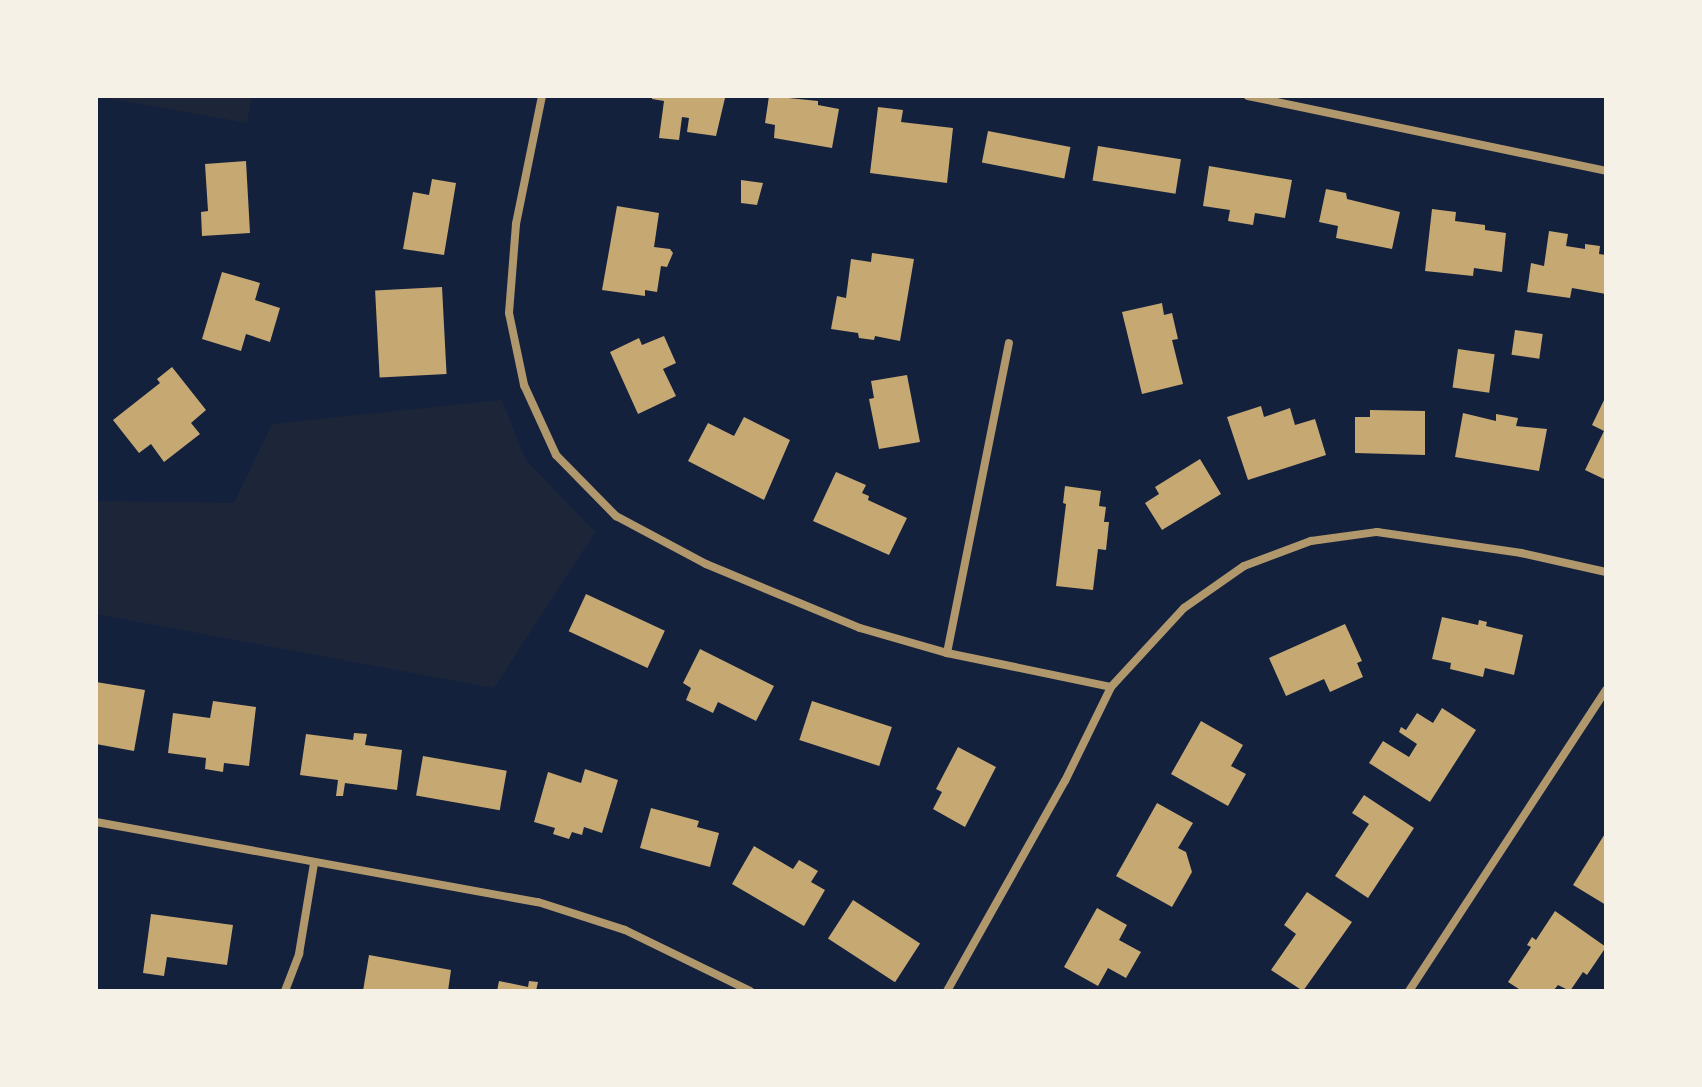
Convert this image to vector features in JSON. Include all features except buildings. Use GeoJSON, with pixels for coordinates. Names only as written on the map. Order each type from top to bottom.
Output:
{"type":"FeatureCollection","features":[{"type":"Feature","properties":{"kind":"street"},"geometry":{"type":"LineString","coordinates":[[542,96],[516,224],[509,313],[524,385],[556,455],[616,516],[706,564],[860,628],[947,653],[1111,687]]}},
{"type":"Feature","properties":{"kind":"street"},"geometry":{"type":"LineString","coordinates":[[1248,96],[1606,171]]}},
{"type":"Feature","properties":{"kind":"street"},"geometry":{"type":"LineString","coordinates":[[947,653],[1009,343]]}},
{"type":"Feature","properties":{"kind":"street"},"geometry":{"type":"LineString","coordinates":[[947,991],[1065,781],[1111,687],[1184,608],[1244,566],[1311,541],[1377,532],[1446,540],[1606,572]]}},
{"type":"Feature","properties":{"kind":"street"},"geometry":{"type":"LineString","coordinates":[[1409,991],[1606,690]]}},
{"type":"Feature","properties":{"kind":"street"},"geometry":{"type":"LineString","coordinates":[[96,822],[538,902],[625,930],[750,991]]}},
{"type":"Feature","properties":{"kind":"street"},"geometry":{"type":"LineString","coordinates":[[285,991],[299,954],[314,863]]}},
{"type":"Feature","properties":{"kind":"shaded area"},"geometry":{"type":"Polygon","coordinates":[[[96,96],[252,96],[247,123],[96,96]]]}},
{"type":"Feature","properties":{"kind":"shaded area"},"geometry":{"type":"Polygon","coordinates":[[[502,400],[525,459],[595,532],[494,688],[96,614],[96,501],[234,503],[272,424],[502,400]]]}}]}
